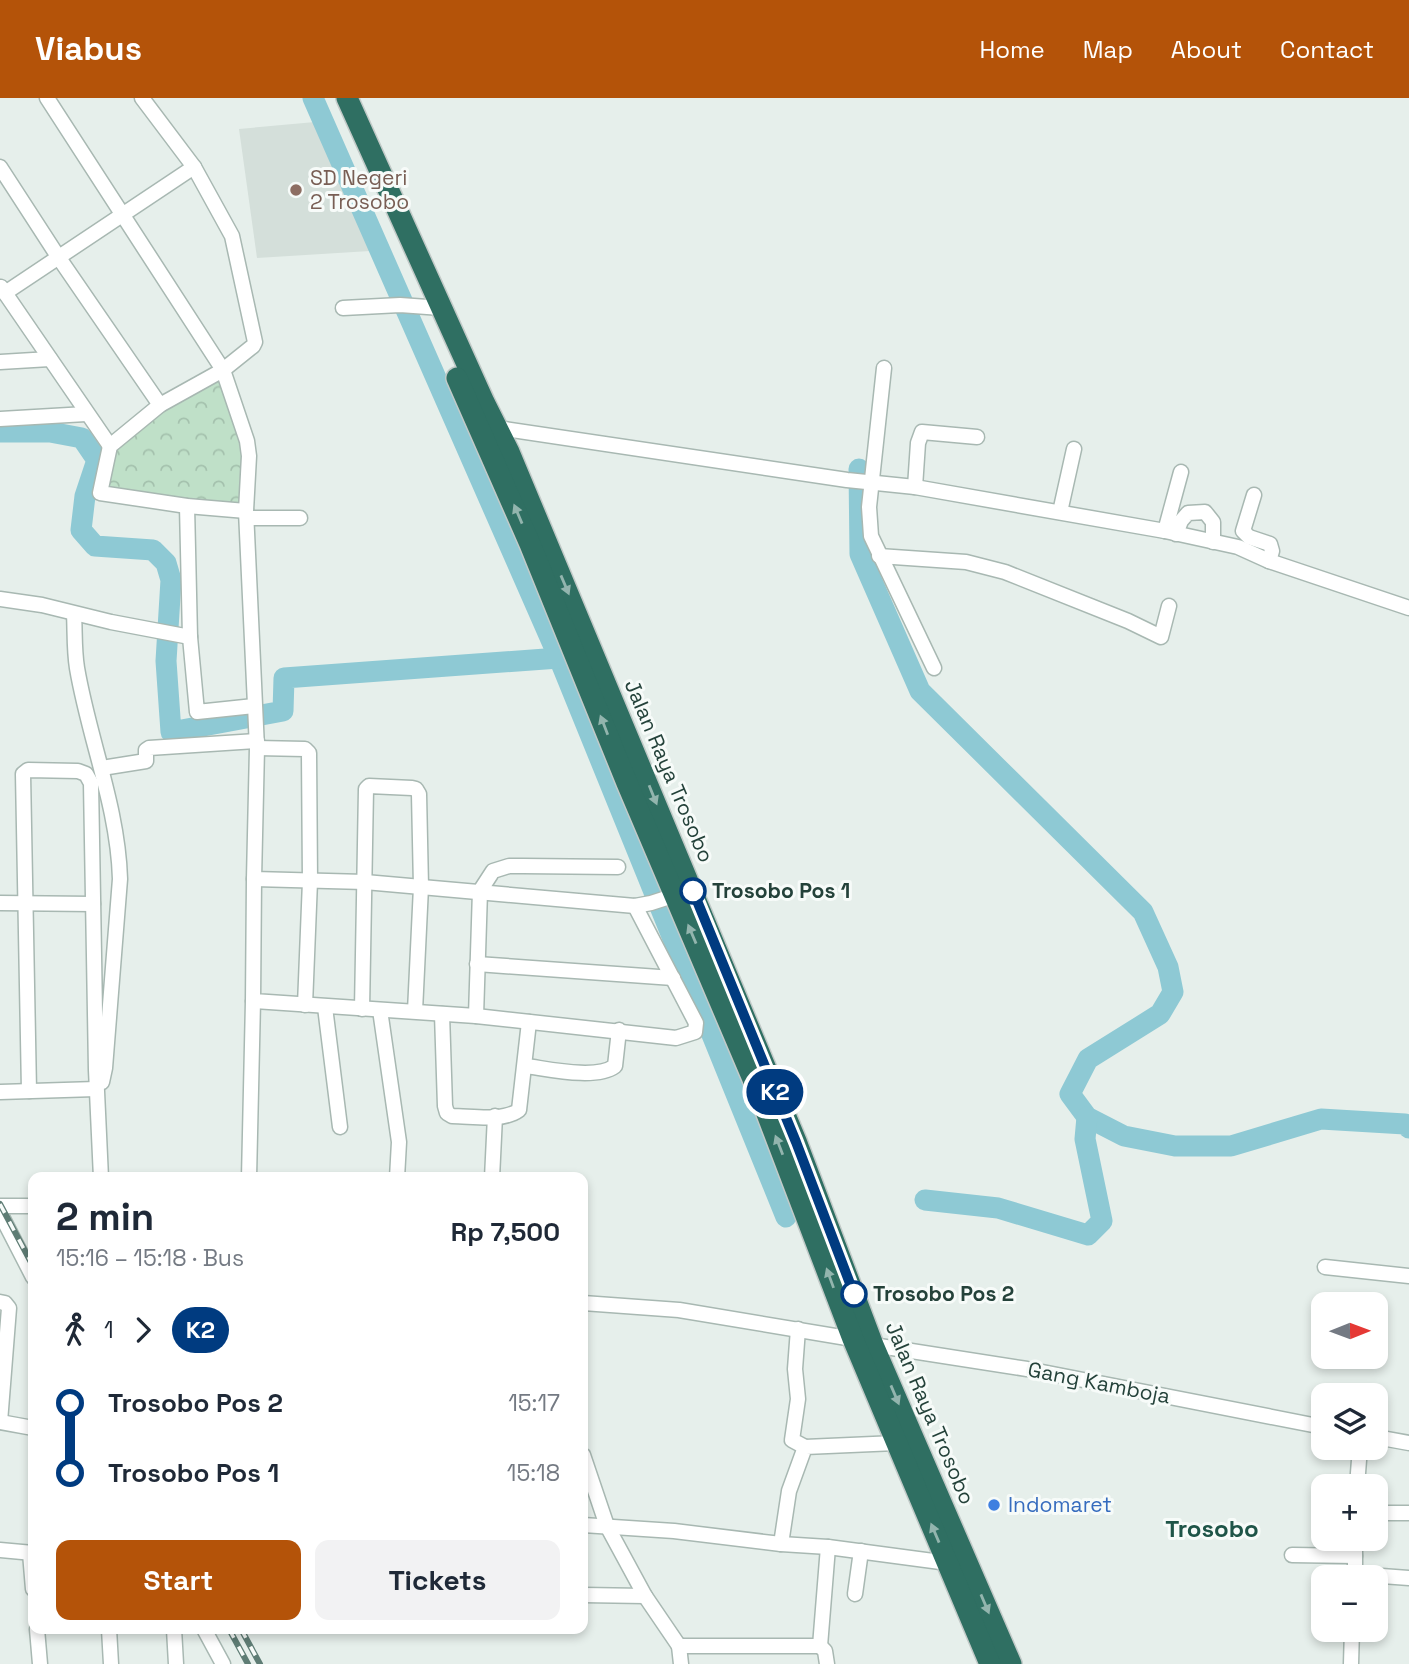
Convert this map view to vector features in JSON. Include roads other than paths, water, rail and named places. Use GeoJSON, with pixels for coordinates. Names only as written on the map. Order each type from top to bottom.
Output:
{"type":"FeatureCollection","features":[{"type":"Feature","properties":{"kind":"highway","name":"Jalan Raya Trosobo"},"geometry":{"type":"LineString","coordinates":[[331,98],[421,306],[526,533],[673,896],[873,1345],[1011,1664]]}},
{"type":"Feature","properties":{"kind":"highway","name":"Jalan Raya Trosobo"},"geometry":{"type":"LineString","coordinates":[[347,98],[421,306],[498,428],[770,1079],[852,1339],[990,1664]]}},
{"type":"Feature","properties":{"kind":"street"},"geometry":{"type":"LineString","coordinates":[[47,98],[223,370],[247,441],[249,456],[246,514],[257,744],[249,1172]]}},
{"type":"Feature","properties":{"kind":"street"},"geometry":{"type":"LineString","coordinates":[[142,98],[194,167],[232,236],[254,339],[253,346],[223,370],[160,405],[110,446],[101,494],[246,514],[300,518]]}},
{"type":"Feature","properties":{"kind":"street"},"geometry":{"type":"LineString","coordinates":[[0,167],[160,405]]}},
{"type":"Feature","properties":{"kind":"street"},"geometry":{"type":"LineString","coordinates":[[110,446],[50,359],[7,308],[2,289],[59,258],[194,167]]}},
{"type":"Feature","properties":{"kind":"street"},"geometry":{"type":"LineString","coordinates":[[343,308],[421,306]]}},
{"type":"Feature","properties":{"kind":"street"},"geometry":{"type":"LineString","coordinates":[[0,362],[50,359]]}},
{"type":"Feature","properties":{"kind":"street"},"geometry":{"type":"LineString","coordinates":[[884,368],[869,482],[871,536],[934,667]]}},
{"type":"Feature","properties":{"kind":"street"},"geometry":{"type":"LineString","coordinates":[[0,419],[86,414]]}},
{"type":"Feature","properties":{"kind":"street"},"geometry":{"type":"LineString","coordinates":[[498,428],[915,488],[1171,532],[1238,547],[1269,561],[1409,608]]}},
{"type":"Feature","properties":{"kind":"street"},"geometry":{"type":"LineString","coordinates":[[915,488],[918,443],[922,432],[977,437]]}},
{"type":"Feature","properties":{"kind":"street"},"geometry":{"type":"LineString","coordinates":[[1060,512],[1074,449]]}},
{"type":"Feature","properties":{"kind":"street"},"geometry":{"type":"LineString","coordinates":[[1171,532],[1181,472]]}},
{"type":"Feature","properties":{"kind":"street"},"geometry":{"type":"LineString","coordinates":[[1254,495],[1243,531],[1249,537],[1270,544],[1272,551],[1269,561]]}},
{"type":"Feature","properties":{"kind":"street"},"geometry":{"type":"LineString","coordinates":[[187,506],[187,637],[197,712],[255,713]]}},
{"type":"Feature","properties":{"kind":"street"},"geometry":{"type":"LineString","coordinates":[[1171,532],[1188,513],[1205,512],[1213,522],[1213,542]]}},
{"type":"Feature","properties":{"kind":"street"},"geometry":{"type":"LineString","coordinates":[[879,556],[966,562],[1005,572],[1161,637],[1169,606]]}},
{"type":"Feature","properties":{"kind":"street"},"geometry":{"type":"LineString","coordinates":[[0,599],[42,605],[187,637]]}},
{"type":"Feature","properties":{"kind":"street"},"geometry":{"type":"LineString","coordinates":[[74,614],[76,666],[118,845],[120,879],[104,1077],[96,1089]]}},
{"type":"Feature","properties":{"kind":"street"},"geometry":{"type":"LineString","coordinates":[[102,768],[146,761],[146,750],[149,748],[257,744],[305,748],[309,751],[310,881],[305,1005]]}},
{"type":"Feature","properties":{"kind":"street"},"geometry":{"type":"LineString","coordinates":[[29,1091],[23,774],[28,770],[78,771],[88,776],[93,819],[96,1089],[101,1172]]}},
{"type":"Feature","properties":{"kind":"street"},"geometry":{"type":"LineString","coordinates":[[362,1009],[367,787],[412,788],[419,794],[421,887],[415,1012]]}},
{"type":"Feature","properties":{"kind":"street"},"geometry":{"type":"LineString","coordinates":[[476,1016],[480,891],[493,871],[509,866],[618,867]]}},
{"type":"Feature","properties":{"kind":"street"},"geometry":{"type":"LineString","coordinates":[[254,879],[365,882],[635,906],[651,904],[673,896]]}},
{"type":"Feature","properties":{"kind":"street"},"geometry":{"type":"LineString","coordinates":[[0,903],[93,904]]}},
{"type":"Feature","properties":{"kind":"street"},"geometry":{"type":"LineString","coordinates":[[253,1001],[476,1016],[676,1038],[695,1032],[696,1023],[635,906]]}},
{"type":"Feature","properties":{"kind":"street"},"geometry":{"type":"LineString","coordinates":[[477,964],[673,978]]}},
{"type":"Feature","properties":{"kind":"street"},"geometry":{"type":"LineString","coordinates":[[325,1007],[340,1128]]}},
{"type":"Feature","properties":{"kind":"street"},"geometry":{"type":"LineString","coordinates":[[380,1010],[399,1142],[397,1172]]}},
{"type":"Feature","properties":{"kind":"street"},"geometry":{"type":"LineString","coordinates":[[442,1014],[445,1111],[452,1116],[511,1115],[519,1110],[529,1022]]}},
{"type":"Feature","properties":{"kind":"street"},"geometry":{"type":"LineString","coordinates":[[526,1066],[605,1072],[615,1066],[619,1030]]}},
{"type":"Feature","properties":{"kind":"street"},"geometry":{"type":"LineString","coordinates":[[0,1091],[96,1089]]}},
{"type":"Feature","properties":{"kind":"street"},"geometry":{"type":"LineString","coordinates":[[492,1172],[495,1116]]}},
{"type":"Feature","properties":{"kind":"street"},"geometry":{"type":"LineString","coordinates":[[0,1206],[28,1206]]}},
{"type":"Feature","properties":{"kind":"street"},"geometry":{"type":"LineString","coordinates":[[0,1213],[28,1267]]}},
{"type":"Feature","properties":{"kind":"street"},"geometry":{"type":"LineString","coordinates":[[1325,1267],[1409,1276]]}},
{"type":"Feature","properties":{"kind":"street"},"geometry":{"type":"LineString","coordinates":[[0,1302],[9,1308],[0,1422],[28,1427]]}},
{"type":"Feature","properties":{"kind":"street"},"geometry":{"type":"LineString","coordinates":[[588,1303],[679,1310],[852,1339]]}},
{"type":"Feature","properties":{"kind":"street"},"geometry":{"type":"LineString","coordinates":[[798,1329],[795,1369],[798,1399],[792,1440],[805,1447],[896,1443]]}},
{"type":"Feature","properties":{"kind":"street","name":"Gang Kamboja"},"geometry":{"type":"LineString","coordinates":[[873,1345],[1027,1369],[1311,1425]]}},
{"type":"Feature","properties":{"kind":"street"},"geometry":{"type":"LineString","coordinates":[[1388,1439],[1409,1443]]}},
{"type":"Feature","properties":{"kind":"street"},"geometry":{"type":"LineString","coordinates":[[781,1544],[789,1491],[805,1447]]}},
{"type":"Feature","properties":{"kind":"street"},"geometry":{"type":"LineString","coordinates":[[588,1470],[607,1526],[645,1596],[679,1646],[681,1664]]}},
{"type":"Feature","properties":{"kind":"street"},"geometry":{"type":"LineString","coordinates":[[1388,1513],[1409,1513]]}},
{"type":"Feature","properties":{"kind":"street"},"geometry":{"type":"LineString","coordinates":[[588,1525],[828,1547],[948,1563]]}},
{"type":"Feature","properties":{"kind":"street"},"geometry":{"type":"LineString","coordinates":[[820,1646],[828,1547]]}},
{"type":"Feature","properties":{"kind":"street"},"geometry":{"type":"LineString","coordinates":[[0,1550],[28,1553]]}},
{"type":"Feature","properties":{"kind":"street"},"geometry":{"type":"LineString","coordinates":[[855,1594],[861,1551]]}},
{"type":"Feature","properties":{"kind":"street"},"geometry":{"type":"LineString","coordinates":[[1355,1551],[1355,1565]]}},
{"type":"Feature","properties":{"kind":"street"},"geometry":{"type":"LineString","coordinates":[[1292,1555],[1355,1556]]}},
{"type":"Feature","properties":{"kind":"street"},"geometry":{"type":"LineString","coordinates":[[1388,1576],[1409,1577]]}},
{"type":"Feature","properties":{"kind":"street"},"geometry":{"type":"LineString","coordinates":[[588,1595],[645,1596]]}},
{"type":"Feature","properties":{"kind":"street"},"geometry":{"type":"LineString","coordinates":[[37,1634],[40,1664]]}},
{"type":"Feature","properties":{"kind":"street"},"geometry":{"type":"LineString","coordinates":[[109,1634],[111,1664]]}},
{"type":"Feature","properties":{"kind":"street"},"geometry":{"type":"LineString","coordinates":[[174,1634],[176,1664]]}},
{"type":"Feature","properties":{"kind":"street"},"geometry":{"type":"LineString","coordinates":[[207,1634],[223,1664]]}},
{"type":"Feature","properties":{"kind":"street"},"geometry":{"type":"LineString","coordinates":[[1351,1664],[1352,1642]]}},
{"type":"Feature","properties":{"kind":"street"},"geometry":{"type":"LineString","coordinates":[[679,1646],[820,1646],[825,1651],[827,1664]]}},
{"type":"Feature","properties":{"kind":"waterway"},"geometry":{"type":"LineString","coordinates":[[313,98],[559,658],[786,1217]]}},
{"type":"Feature","properties":{"kind":"waterway"},"geometry":{"type":"LineString","coordinates":[[0,432],[50,432],[82,438],[97,460],[85,496],[81,530],[95,546],[153,550],[166,563],[171,580],[166,661],[171,732],[283,711],[284,678],[559,658]]}},
{"type":"Feature","properties":{"kind":"waterway"},"geometry":{"type":"LineString","coordinates":[[859,469],[860,554],[920,691],[1143,912],[1168,967],[1173,992],[1160,1014],[1088,1059],[1070,1094],[1087,1117],[1124,1136],[1175,1146],[1231,1146],[1321,1119],[1405,1124],[1409,1128]]}},
{"type":"Feature","properties":{"kind":"waterway"},"geometry":{"type":"LineString","coordinates":[[925,1200],[998,1208],[1088,1235],[1102,1221],[1085,1139],[1087,1117]]}},
{"type":"Feature","properties":{"kind":"railway"},"geometry":{"type":"LineString","coordinates":[[0,1204],[28,1257]]}},
{"type":"Feature","properties":{"kind":"railway"},"geometry":{"type":"LineString","coordinates":[[232,1634],[248,1664]]}},
{"type":"Feature","properties":{"kind":"railway"},"geometry":{"type":"LineString","coordinates":[[244,1634],[260,1664]]}},
{"type":"Feature","properties":{"kind":"place","name":"SD Negeri 2 Trosobo"},"geometry":{"type":"Point","coordinates":[296,190]}},
{"type":"Feature","properties":{"kind":"place","name":"Trosobo Pos 1"},"geometry":{"type":"Point","coordinates":[693,891]}},
{"type":"Feature","properties":{"kind":"place","name":"Trosobo Pos 2"},"geometry":{"type":"Point","coordinates":[854,1294]}},
{"type":"Feature","properties":{"kind":"place","name":"Indomaret"},"geometry":{"type":"Point","coordinates":[994,1505]}},
{"type":"Feature","properties":{"kind":"district","name":"Trosobo"},"geometry":{"type":"Point","coordinates":[1212,1529]}}]}
